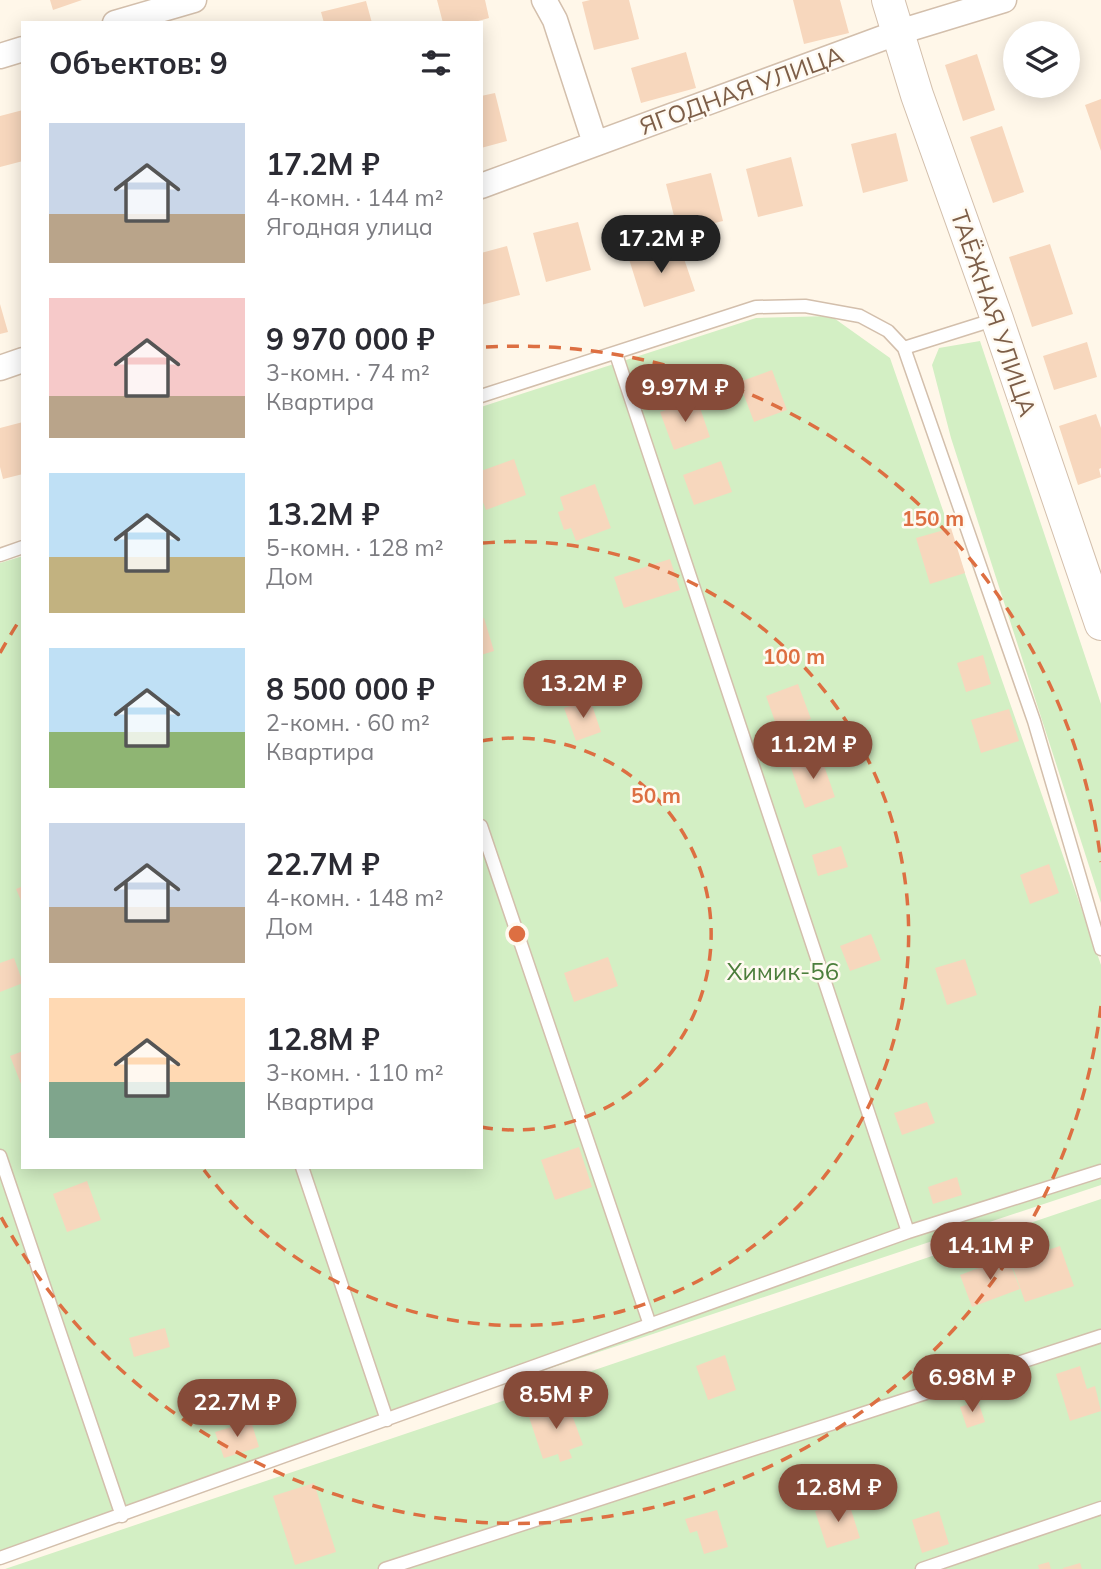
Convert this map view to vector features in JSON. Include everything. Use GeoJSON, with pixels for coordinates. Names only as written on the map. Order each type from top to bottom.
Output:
{"type":"FeatureCollection","features":[{"type":"Feature","properties":{"kind":"street"},"geometry":{"type":"LineString","coordinates":[[122,21],[194,0]]}},
{"type":"Feature","properties":{"kind":"street"},"geometry":{"type":"LineString","coordinates":[[544,0],[555,20],[595,144]]}},
{"type":"Feature","properties":{"kind":"street","name":"ТАЁЖНАЯ УЛИЦА"},"geometry":{"type":"LineString","coordinates":[[888,0],[917,94],[1101,624]]}},
{"type":"Feature","properties":{"kind":"street","name":"ЯГОДНАЯ УЛИЦА"},"geometry":{"type":"LineString","coordinates":[[483,185],[899,32],[1004,0]]}},
{"type":"Feature","properties":{"kind":"street"},"geometry":{"type":"LineString","coordinates":[[0,56],[21,50]]}},
{"type":"Feature","properties":{"kind":"street"},"geometry":{"type":"LineString","coordinates":[[0,368],[21,361]]}},
{"type":"Feature","properties":{"kind":"lane"},"geometry":{"type":"LineString","coordinates":[[483,395],[756,307],[805,306],[860,316],[888,331],[904,348],[1034,721],[1101,949]]}},
{"type":"Feature","properties":{"kind":"lane"},"geometry":{"type":"LineString","coordinates":[[904,348],[997,319]]}},
{"type":"Feature","properties":{"kind":"lane"},"geometry":{"type":"LineString","coordinates":[[616,354],[908,1232]]}},
{"type":"Feature","properties":{"kind":"lane"},"geometry":{"type":"LineString","coordinates":[[0,555],[21,548]]}},
{"type":"Feature","properties":{"kind":"lane"},"geometry":{"type":"LineString","coordinates":[[483,832],[650,1325]]}},
{"type":"Feature","properties":{"kind":"lane"},"geometry":{"type":"LineString","coordinates":[[0,1156],[122,1516]]}},
{"type":"Feature","properties":{"kind":"lane"},"geometry":{"type":"LineString","coordinates":[[303,1169],[387,1420]]}},
{"type":"Feature","properties":{"kind":"lane"},"geometry":{"type":"LineString","coordinates":[[0,1558],[908,1232],[1101,1171]]}},
{"type":"Feature","properties":{"kind":"lane"},"geometry":{"type":"LineString","coordinates":[[385,1569],[1101,1336]]}},
{"type":"Feature","properties":{"kind":"lane"},"geometry":{"type":"LineString","coordinates":[[922,1569],[1101,1507]]}},
{"type":"Feature","properties":{"kind":"green space","name":"Химик-56"},"geometry":{"type":"Polygon","coordinates":[[[831,316],[890,358],[1101,965],[1101,1185],[0,1551],[0,563],[21,557],[21,1169],[483,1169],[483,406],[756,318],[831,316]]]}},
{"type":"Feature","properties":{"kind":"green space"},"geometry":{"type":"Polygon","coordinates":[[[980,341],[1101,704],[1101,903],[951,438],[932,365],[939,348],[980,341]]]}},
{"type":"Feature","properties":{"kind":"green space"},"geometry":{"type":"Polygon","coordinates":[[[1101,1199],[1101,1569],[5,1569],[1101,1199]]]}},
{"type":"Feature","properties":{"kind":"building"},"geometry":{"type":"Polygon","coordinates":[[[50,0],[82,0],[53,10],[50,0]]]}},
{"type":"Feature","properties":{"kind":"building"},"geometry":{"type":"Polygon","coordinates":[[[437,0],[485,0],[489,18],[478,21],[442,21],[437,0]]]}},
{"type":"Feature","properties":{"kind":"building"},"geometry":{"type":"Polygon","coordinates":[[[629,0],[639,39],[594,50],[582,2],[629,0]]]}},
{"type":"Feature","properties":{"kind":"building"},"geometry":{"type":"Polygon","coordinates":[[[793,0],[840,0],[849,33],[804,44],[793,0]]]}},
{"type":"Feature","properties":{"kind":"building"},"geometry":{"type":"Polygon","coordinates":[[[366,1],[371,21],[323,21],[321,12],[366,1]]]}},
{"type":"Feature","properties":{"kind":"building"},"geometry":{"type":"Polygon","coordinates":[[[686,52],[696,88],[641,103],[631,68],[686,52]]]}},
{"type":"Feature","properties":{"kind":"building"},"geometry":{"type":"Polygon","coordinates":[[[977,54],[995,110],[963,121],[945,65],[977,54]]]}},
{"type":"Feature","properties":{"kind":"building"},"geometry":{"type":"Polygon","coordinates":[[[495,93],[507,141],[483,147],[483,96],[495,93]]]}},
{"type":"Feature","properties":{"kind":"building"},"geometry":{"type":"Polygon","coordinates":[[[1101,99],[1101,151],[1085,105],[1101,99]]]}},
{"type":"Feature","properties":{"kind":"building"},"geometry":{"type":"Polygon","coordinates":[[[21,111],[21,162],[0,167],[0,116],[21,111]]]}},
{"type":"Feature","properties":{"kind":"building"},"geometry":{"type":"Polygon","coordinates":[[[1002,126],[1024,192],[993,203],[970,137],[1002,126]]]}},
{"type":"Feature","properties":{"kind":"building"},"geometry":{"type":"Polygon","coordinates":[[[896,133],[908,181],[863,193],[851,144],[896,133]]]}},
{"type":"Feature","properties":{"kind":"building"},"geometry":{"type":"Polygon","coordinates":[[[791,157],[803,206],[758,217],[746,169],[791,157]]]}},
{"type":"Feature","properties":{"kind":"building"},"geometry":{"type":"Polygon","coordinates":[[[711,173],[723,221],[678,232],[666,184],[711,173]]]}},
{"type":"Feature","properties":{"kind":"building"},"geometry":{"type":"Polygon","coordinates":[[[578,222],[591,270],[546,282],[533,233],[578,222]]]}},
{"type":"Feature","properties":{"kind":"building"},"geometry":{"type":"Polygon","coordinates":[[[655,244],[661,254],[680,247],[695,291],[644,307],[629,259],[643,254],[641,249],[655,244]]]}},
{"type":"Feature","properties":{"kind":"building"},"geometry":{"type":"Polygon","coordinates":[[[1050,244],[1073,314],[1032,327],[1009,257],[1050,244]]]}},
{"type":"Feature","properties":{"kind":"building"},"geometry":{"type":"Polygon","coordinates":[[[507,246],[520,295],[483,304],[483,252],[507,246]]]}},
{"type":"Feature","properties":{"kind":"building"},"geometry":{"type":"Polygon","coordinates":[[[0,304],[8,332],[0,334],[0,304]]]}},
{"type":"Feature","properties":{"kind":"building"},"geometry":{"type":"Polygon","coordinates":[[[1087,342],[1097,377],[1054,390],[1043,356],[1087,342]]]}},
{"type":"Feature","properties":{"kind":"building"},"geometry":{"type":"Polygon","coordinates":[[[772,370],[787,410],[754,422],[739,382],[772,370]]]}},
{"type":"Feature","properties":{"kind":"building"},"geometry":{"type":"Polygon","coordinates":[[[697,399],[710,437],[674,450],[660,412],[697,399]]]}},
{"type":"Feature","properties":{"kind":"building"},"geometry":{"type":"Polygon","coordinates":[[[1096,414],[1101,428],[1101,477],[1078,485],[1059,426],[1096,414]]]}},
{"type":"Feature","properties":{"kind":"building"},"geometry":{"type":"Polygon","coordinates":[[[21,423],[21,474],[3,479],[0,467],[0,428],[21,423]]]}},
{"type":"Feature","properties":{"kind":"building"},"geometry":{"type":"Polygon","coordinates":[[[514,459],[526,495],[486,510],[483,502],[483,470],[514,459]]]}},
{"type":"Feature","properties":{"kind":"building"},"geometry":{"type":"Polygon","coordinates":[[[721,461],[732,492],[694,505],[683,475],[721,461]]]}},
{"type":"Feature","properties":{"kind":"building"},"geometry":{"type":"Polygon","coordinates":[[[595,484],[611,528],[576,541],[571,528],[564,530],[558,512],[564,510],[560,497],[595,484]]]}},
{"type":"Feature","properties":{"kind":"building"},"geometry":{"type":"Polygon","coordinates":[[[951,528],[965,573],[930,584],[916,538],[951,528]]]}},
{"type":"Feature","properties":{"kind":"building"},"geometry":{"type":"Polygon","coordinates":[[[670,559],[680,590],[624,608],[614,577],[670,559]]]}},
{"type":"Feature","properties":{"kind":"building"},"geometry":{"type":"Polygon","coordinates":[[[483,618],[494,651],[483,654],[483,618]]]}},
{"type":"Feature","properties":{"kind":"building"},"geometry":{"type":"Polygon","coordinates":[[[983,655],[991,684],[966,692],[957,663],[983,655]]]}},
{"type":"Feature","properties":{"kind":"building"},"geometry":{"type":"Polygon","coordinates":[[[798,684],[811,719],[778,730],[766,696],[798,684]]]}},
{"type":"Feature","properties":{"kind":"building"},"geometry":{"type":"Polygon","coordinates":[[[590,699],[601,732],[576,741],[564,708],[590,699]]]}},
{"type":"Feature","properties":{"kind":"building"},"geometry":{"type":"Polygon","coordinates":[[[1009,709],[1019,741],[981,753],[971,720],[1009,709]]]}},
{"type":"Feature","properties":{"kind":"building"},"geometry":{"type":"Polygon","coordinates":[[[820,754],[835,797],[805,808],[790,765],[820,754]]]}},
{"type":"Feature","properties":{"kind":"building"},"geometry":{"type":"Polygon","coordinates":[[[841,846],[848,867],[818,876],[812,855],[841,846]]]}},
{"type":"Feature","properties":{"kind":"building"},"geometry":{"type":"Polygon","coordinates":[[[1049,864],[1059,893],[1030,904],[1020,875],[1049,864]]]}},
{"type":"Feature","properties":{"kind":"building"},"geometry":{"type":"Polygon","coordinates":[[[21,887],[21,900],[16,889],[21,887]]]}},
{"type":"Feature","properties":{"kind":"building"},"geometry":{"type":"Polygon","coordinates":[[[871,934],[881,960],[850,971],[840,946],[871,934]]]}},
{"type":"Feature","properties":{"kind":"building"},"geometry":{"type":"Polygon","coordinates":[[[608,957],[618,986],[574,1002],[564,973],[608,957]]]}},
{"type":"Feature","properties":{"kind":"building"},"geometry":{"type":"Polygon","coordinates":[[[14,958],[21,984],[0,992],[0,963],[14,958]]]}},
{"type":"Feature","properties":{"kind":"building"},"geometry":{"type":"Polygon","coordinates":[[[965,959],[977,995],[947,1005],[935,968],[965,959]]]}},
{"type":"Feature","properties":{"kind":"building"},"geometry":{"type":"Polygon","coordinates":[[[21,1052],[21,1084],[10,1056],[21,1052]]]}},
{"type":"Feature","properties":{"kind":"building"},"geometry":{"type":"Polygon","coordinates":[[[927,1102],[935,1123],[902,1135],[894,1113],[927,1102]]]}},
{"type":"Feature","properties":{"kind":"building"},"geometry":{"type":"Polygon","coordinates":[[[579,1147],[592,1187],[555,1200],[541,1160],[579,1147]]]}},
{"type":"Feature","properties":{"kind":"building"},"geometry":{"type":"Polygon","coordinates":[[[957,1177],[962,1195],[933,1204],[928,1187],[957,1177]]]}},
{"type":"Feature","properties":{"kind":"building"},"geometry":{"type":"Polygon","coordinates":[[[87,1181],[101,1220],[67,1232],[53,1194],[87,1181]]]}},
{"type":"Feature","properties":{"kind":"building"},"geometry":{"type":"Polygon","coordinates":[[[1060,1246],[1074,1286],[1025,1302],[1011,1262],[1060,1246]]]}},
{"type":"Feature","properties":{"kind":"building"},"geometry":{"type":"Polygon","coordinates":[[[1008,1257],[1020,1289],[972,1307],[960,1275],[1008,1257]]]}},
{"type":"Feature","properties":{"kind":"building"},"geometry":{"type":"Polygon","coordinates":[[[165,1328],[170,1347],[134,1357],[129,1338],[165,1328]]]}},
{"type":"Feature","properties":{"kind":"building"},"geometry":{"type":"Polygon","coordinates":[[[725,1355],[736,1390],[708,1400],[696,1366],[725,1355]]]}},
{"type":"Feature","properties":{"kind":"building"},"geometry":{"type":"Polygon","coordinates":[[[1080,1366],[1087,1389],[1095,1386],[1101,1411],[1070,1421],[1056,1374],[1080,1366]]]}},
{"type":"Feature","properties":{"kind":"building"},"geometry":{"type":"Polygon","coordinates":[[[567,1401],[583,1445],[569,1450],[572,1458],[560,1462],[558,1454],[543,1459],[528,1414],[567,1401]]]}},
{"type":"Feature","properties":{"kind":"building"},"geometry":{"type":"Polygon","coordinates":[[[978,1401],[985,1422],[967,1428],[960,1407],[978,1401]]]}},
{"type":"Feature","properties":{"kind":"building"},"geometry":{"type":"Polygon","coordinates":[[[251,1421],[259,1447],[224,1458],[215,1432],[251,1421]]]}},
{"type":"Feature","properties":{"kind":"building"},"geometry":{"type":"Polygon","coordinates":[[[314,1483],[336,1552],[295,1565],[273,1496],[314,1483]]]}},
{"type":"Feature","properties":{"kind":"building"},"geometry":{"type":"Polygon","coordinates":[[[848,1500],[860,1538],[827,1548],[815,1511],[848,1500]]]}},
{"type":"Feature","properties":{"kind":"building"},"geometry":{"type":"Polygon","coordinates":[[[717,1510],[728,1547],[704,1554],[697,1531],[690,1533],[685,1519],[717,1510]]]}},
{"type":"Feature","properties":{"kind":"building"},"geometry":{"type":"Polygon","coordinates":[[[939,1511],[949,1544],[922,1553],[912,1520],[939,1511]]]}},
{"type":"Feature","properties":{"kind":"building"},"geometry":{"type":"Polygon","coordinates":[[[1049,1562],[1051,1569],[1039,1569],[1038,1565],[1049,1562]]]}},
{"type":"Feature","properties":{"kind":"building"},"geometry":{"type":"Polygon","coordinates":[[[1080,1563],[1082,1569],[1063,1569],[1063,1568],[1080,1563]]]}}]}
